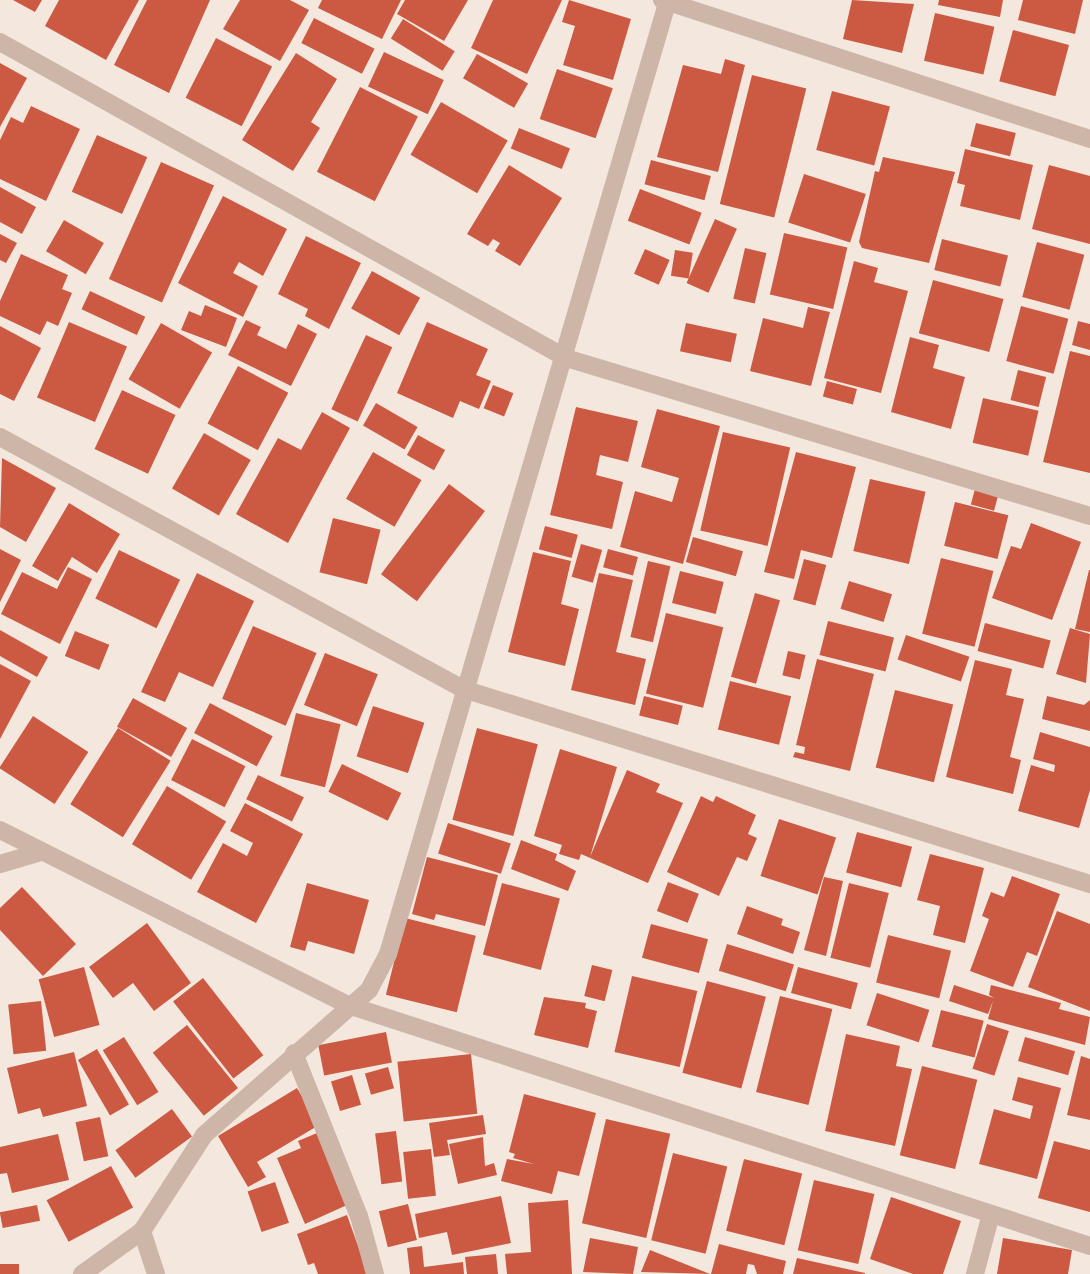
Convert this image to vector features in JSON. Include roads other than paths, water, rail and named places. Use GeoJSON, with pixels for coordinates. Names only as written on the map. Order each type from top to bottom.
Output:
{"type":"FeatureCollection","features":[{"type":"Feature","properties":{"kind":"street"},"geometry":{"type":"LineString","coordinates":[[82,1274],[142,1231],[204,1135],[348,1005],[369,990],[388,954],[463,689],[566,358],[666,1],[1090,139]]}},
{"type":"Feature","properties":{"kind":"street"},"geometry":{"type":"LineString","coordinates":[[0,42],[566,358],[1090,516]]}},
{"type":"Feature","properties":{"kind":"street"},"geometry":{"type":"LineString","coordinates":[[0,437],[463,689],[1090,884]]}},
{"type":"Feature","properties":{"kind":"street"},"geometry":{"type":"LineString","coordinates":[[0,830],[348,1005],[1090,1246]]}},
{"type":"Feature","properties":{"kind":"street"},"geometry":{"type":"LineString","coordinates":[[0,864],[41,852]]}},
{"type":"Feature","properties":{"kind":"street"},"geometry":{"type":"LineString","coordinates":[[294,1053],[359,1216],[375,1274]]}},
{"type":"Feature","properties":{"kind":"street"},"geometry":{"type":"LineString","coordinates":[[975,1274],[991,1214]]}},
{"type":"Feature","properties":{"kind":"street"},"geometry":{"type":"LineString","coordinates":[[142,1231],[156,1274]]}}]}
